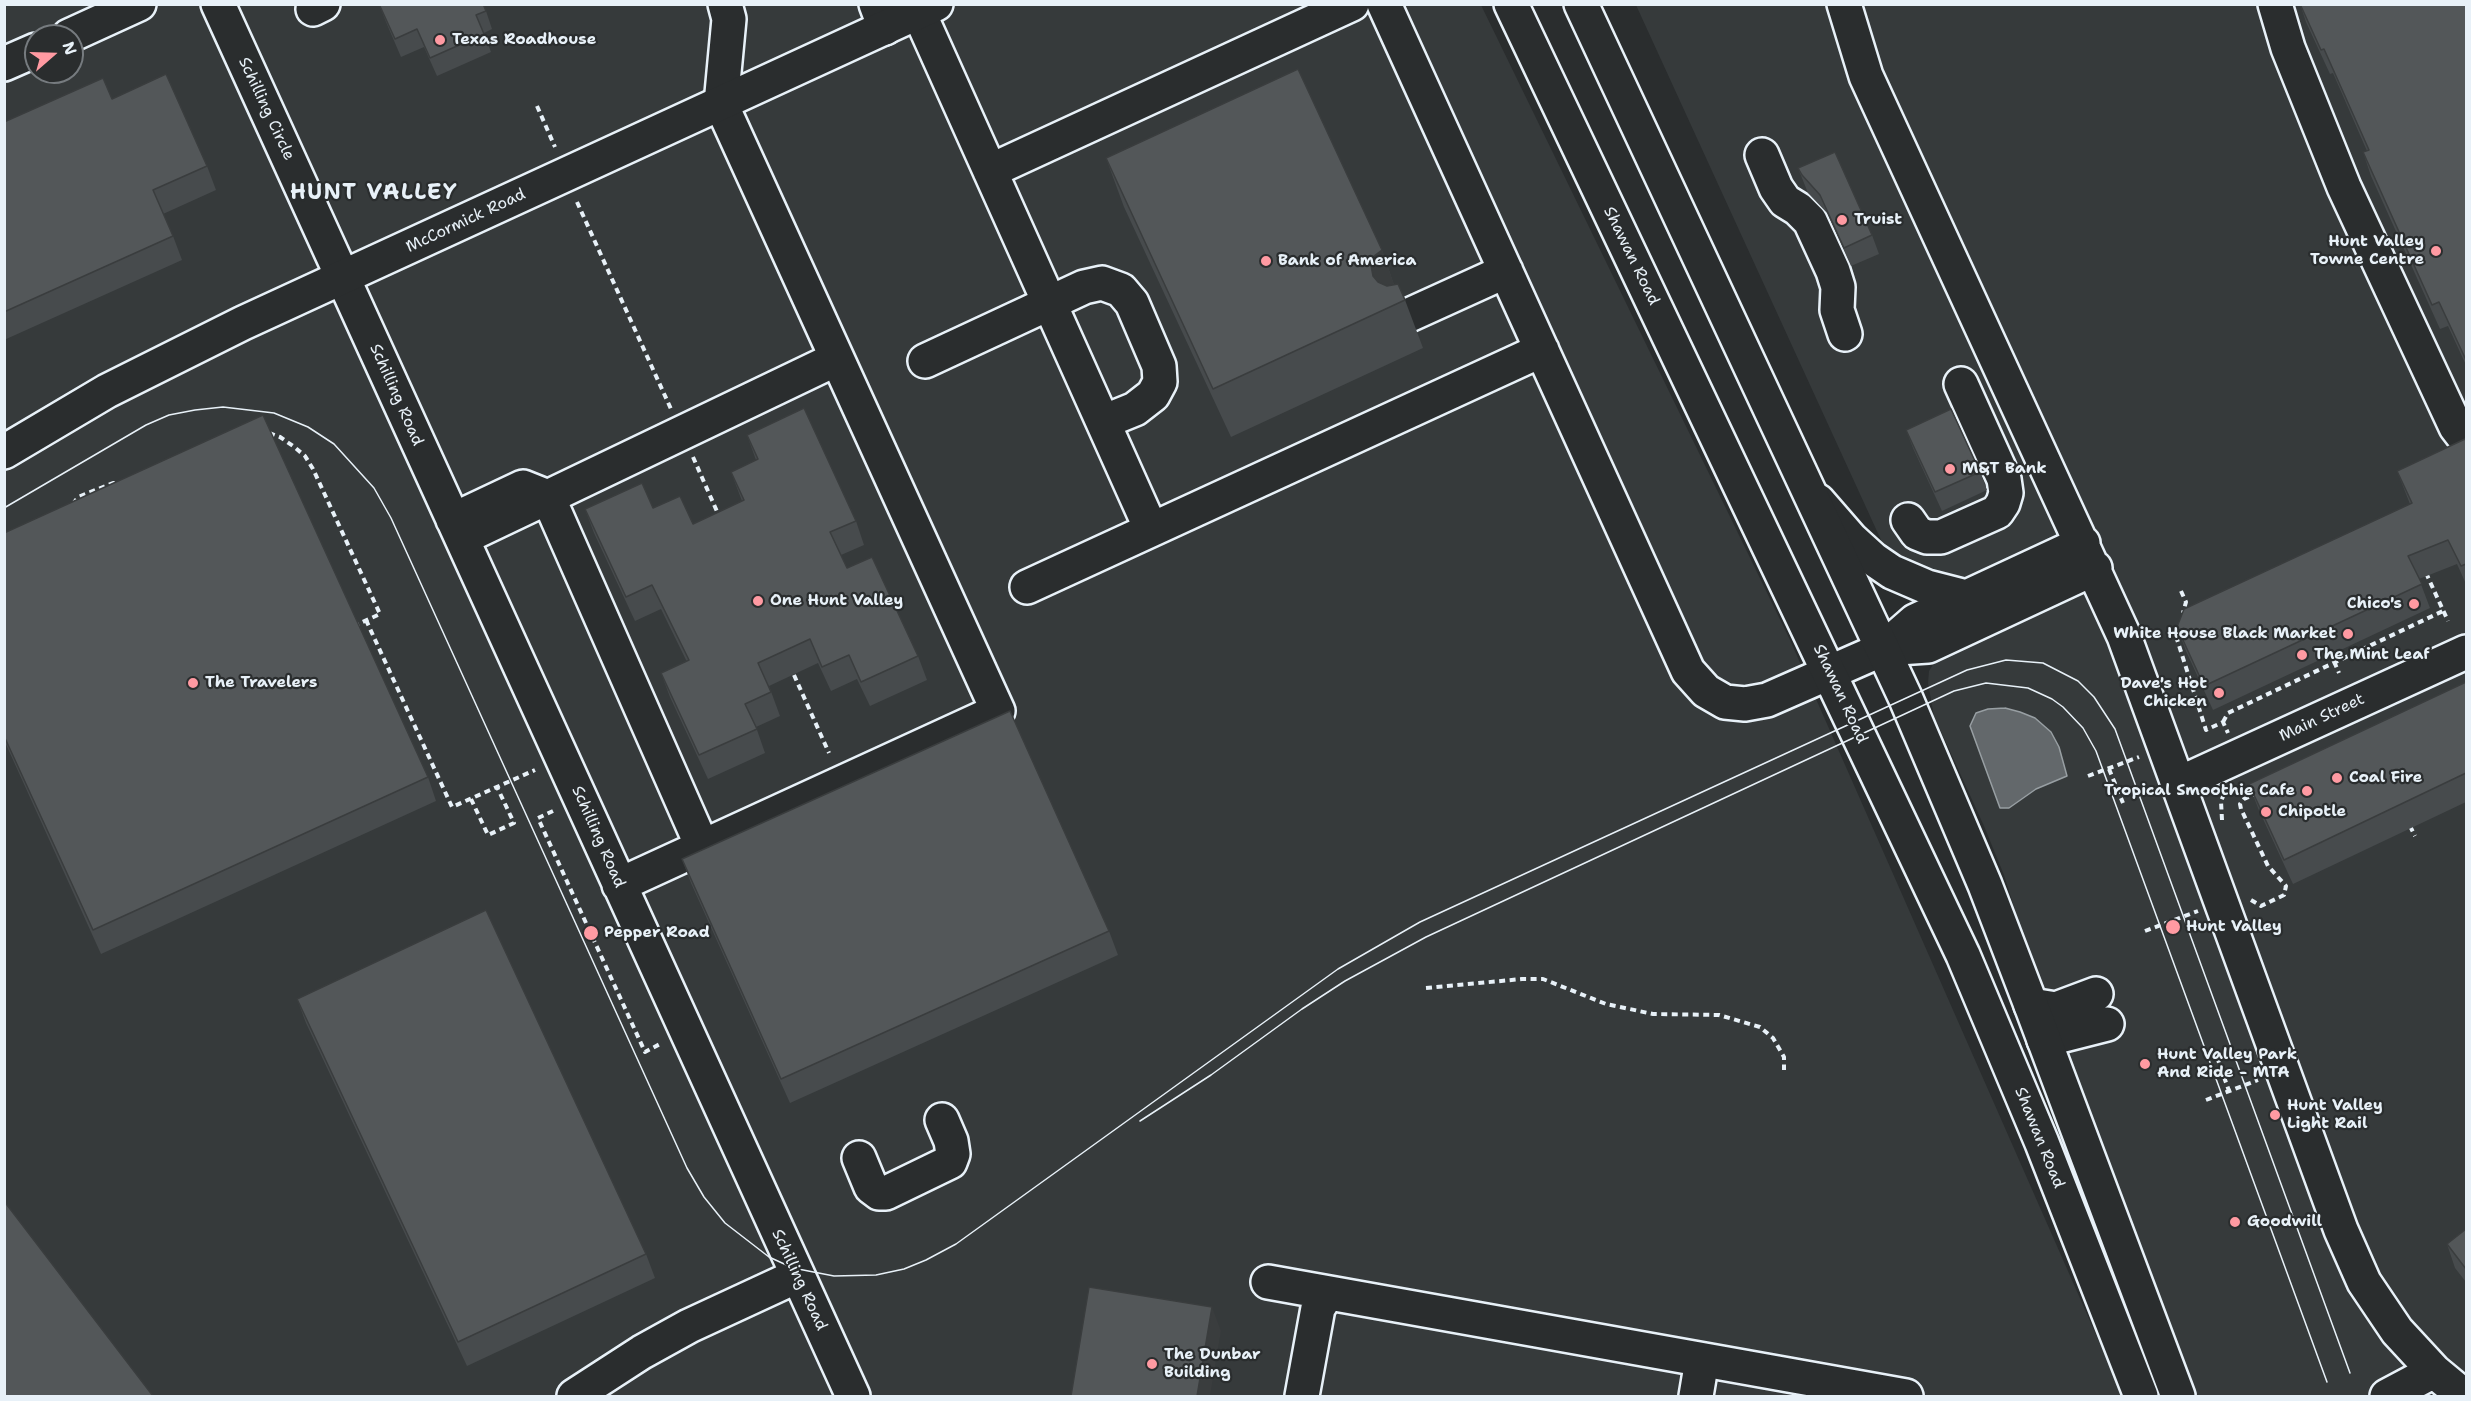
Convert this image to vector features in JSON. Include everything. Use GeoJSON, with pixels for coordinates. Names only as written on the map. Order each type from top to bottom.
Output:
{"type":"FeatureCollection","features":[{"type":"Feature","properties":{"kind":"main road"},"geometry":{"type":"LineString","coordinates":[[84,29],[140,4]]}},
{"type":"Feature","properties":{"kind":"main road","name":"Schilling Circle"},"geometry":{"type":"LineString","coordinates":[[218,4],[343,278]]}},
{"type":"Feature","properties":{"kind":"main road"},"geometry":{"type":"LineString","coordinates":[[619,885],[998,711],[721,104],[729,19],[725,4]]}},
{"type":"Feature","properties":{"kind":"main road"},"geometry":{"type":"LineString","coordinates":[[990,171],[1352,4]]}},
{"type":"Feature","properties":{"kind":"main road"},"geometry":{"type":"LineString","coordinates":[[1384,4],[1688,671],[1706,691],[1725,702],[1745,704],[1767,700],[1883,649],[1915,621],[1966,597],[2089,555]]}},
{"type":"Feature","properties":{"kind":"main road","name":"Shawan Road"},"geometry":{"type":"LineString","coordinates":[[1511,4],[1963,955],[2005,1053],[2141,1396]]}},
{"type":"Feature","properties":{"kind":"main road"},"geometry":{"type":"LineString","coordinates":[[1581,4],[1883,649],[1969,846],[2178,1396]]}},
{"type":"Feature","properties":{"kind":"main road"},"geometry":{"type":"LineString","coordinates":[[1844,4],[1866,76],[2089,555],[2124,636],[2341,1230],[2364,1282],[2397,1331],[2434,1371],[2464,1396]]}},
{"type":"Feature","properties":{"kind":"main road"},"geometry":{"type":"LineString","coordinates":[[2275,4],[2288,48],[2344,188],[2456,427],[2466,440]]}},
{"type":"Feature","properties":{"kind":"main road"},"geometry":{"type":"LineString","coordinates":[[923,7],[990,171],[1151,529]]}},
{"type":"Feature","properties":{"kind":"main road","name":"McCormick Road"},"geometry":{"type":"LineString","coordinates":[[4,452],[107,391],[164,361],[721,104],[881,16],[923,7]]}},
{"type":"Feature","properties":{"kind":"main road"},"geometry":{"type":"LineString","coordinates":[[4,64],[24,55]]}},
{"type":"Feature","properties":{"kind":"main road"},"geometry":{"type":"LineString","coordinates":[[1762,155],[1776,188],[1785,201],[1798,208],[1810,221],[1838,287],[1836,310],[1845,334]]}},
{"type":"Feature","properties":{"kind":"main road"},"geometry":{"type":"LineString","coordinates":[[1407,316],[1506,271]]}},
{"type":"Feature","properties":{"kind":"main road","name":"Schilling Road"},"geometry":{"type":"LineString","coordinates":[[343,278],[853,1396]]}},
{"type":"Feature","properties":{"kind":"main road"},"geometry":{"type":"LineString","coordinates":[[925,361],[1084,287],[1102,283],[1121,290],[1132,303],[1159,366],[1160,382],[1152,395],[1135,409],[1103,422]]}},
{"type":"Feature","properties":{"kind":"main road"},"geometry":{"type":"LineString","coordinates":[[1027,586],[1542,350]]}},
{"type":"Feature","properties":{"kind":"main road"},"geometry":{"type":"LineString","coordinates":[[457,529],[548,497],[836,359]]}},
{"type":"Feature","properties":{"kind":"main road"},"geometry":{"type":"LineString","coordinates":[[1908,520],[1917,532],[1927,537],[1941,537],[1997,512],[2003,503],[2006,493],[2004,479],[1961,384]]}},
{"type":"Feature","properties":{"kind":"main road"},"geometry":{"type":"LineString","coordinates":[[1809,490],[1851,539],[1894,574],[1927,587],[1966,597]]}},
{"type":"Feature","properties":{"kind":"main road"},"geometry":{"type":"LineString","coordinates":[[548,497],[702,846]]}},
{"type":"Feature","properties":{"kind":"main road"},"geometry":{"type":"LineString","coordinates":[[1883,649],[1928,646],[2089,555]]}},
{"type":"Feature","properties":{"kind":"main road","name":"Main Street"},"geometry":{"type":"LineString","coordinates":[[2178,784],[2466,652]]}},
{"type":"Feature","properties":{"kind":"main road"},"geometry":{"type":"LineString","coordinates":[[2005,1053],[2044,1040],[2102,1009],[2056,1009],[2031,1005]]}},
{"type":"Feature","properties":{"kind":"main road"},"geometry":{"type":"LineString","coordinates":[[859,1158],[871,1186],[879,1193],[886,1193],[950,1162],[951,1141],[942,1120]]}},
{"type":"Feature","properties":{"kind":"main road"},"geometry":{"type":"LineString","coordinates":[[574,1396],[642,1352],[680,1331],[797,1276]]}},
{"type":"Feature","properties":{"kind":"main road"},"geometry":{"type":"LineString","coordinates":[[1267,1290],[1323,1301],[1702,1360],[1906,1396]]}},
{"type":"Feature","properties":{"kind":"main road"},"geometry":{"type":"LineString","coordinates":[[1302,1396],[1323,1301]]}},
{"type":"Feature","properties":{"kind":"main road"},"geometry":{"type":"LineString","coordinates":[[1696,1396],[1702,1360]]}},
{"type":"Feature","properties":{"kind":"main road"},"geometry":{"type":"LineString","coordinates":[[2387,1396],[2434,1371]]}},
{"type":"Feature","properties":{"kind":"path"},"geometry":{"type":"LineString","coordinates":[[537,106],[555,147]]}},
{"type":"Feature","properties":{"kind":"path"},"geometry":{"type":"LineString","coordinates":[[577,202],[724,525]]}},
{"type":"Feature","properties":{"kind":"path"},"geometry":{"type":"LineString","coordinates":[[266,432],[280,437],[293,446],[305,456],[314,469],[380,614],[356,625]]}},
{"type":"Feature","properties":{"kind":"path"},"geometry":{"type":"LineString","coordinates":[[72,509],[78,497],[113,483],[123,485]]}},
{"type":"Feature","properties":{"kind":"path"},"geometry":{"type":"LineString","coordinates":[[2424,570],[2448,621]]}},
{"type":"Feature","properties":{"kind":"path"},"geometry":{"type":"LineString","coordinates":[[2181,591],[2186,602],[2183,614]]}},
{"type":"Feature","properties":{"kind":"path"},"geometry":{"type":"LineString","coordinates":[[2179,625],[2176,636],[2206,730],[2223,722],[2228,713],[2443,611]]}},
{"type":"Feature","properties":{"kind":"path"},"geometry":{"type":"LineString","coordinates":[[366,620],[452,807],[535,770]]}},
{"type":"Feature","properties":{"kind":"path"},"geometry":{"type":"LineString","coordinates":[[2176,636],[2186,632]]}},
{"type":"Feature","properties":{"kind":"path"},"geometry":{"type":"LineString","coordinates":[[2325,642],[2339,673]]}},
{"type":"Feature","properties":{"kind":"path"},"geometry":{"type":"LineString","coordinates":[[794,675],[829,753]]}},
{"type":"Feature","properties":{"kind":"path"},"geometry":{"type":"LineString","coordinates":[[2223,722],[2228,734]]}},
{"type":"Feature","properties":{"kind":"path"},"geometry":{"type":"LineString","coordinates":[[2088,776],[2139,757]]}},
{"type":"Feature","properties":{"kind":"path"},"geometry":{"type":"LineString","coordinates":[[2109,769],[2123,803]]}},
{"type":"Feature","properties":{"kind":"path"},"geometry":{"type":"LineString","coordinates":[[2223,828],[2221,801],[2226,791],[2235,786]]}},
{"type":"Feature","properties":{"kind":"path"},"geometry":{"type":"LineString","coordinates":[[471,799],[488,835],[514,823],[497,787]]}},
{"type":"Feature","properties":{"kind":"path"},"geometry":{"type":"LineString","coordinates":[[2252,787],[2255,794]]}},
{"type":"Feature","properties":{"kind":"path"},"geometry":{"type":"LineString","coordinates":[[2246,895],[2253,903],[2261,906],[2284,894],[2286,886],[2265,861],[2241,809],[2240,804],[2244,799],[2264,793]]}},
{"type":"Feature","properties":{"kind":"path"},"geometry":{"type":"LineString","coordinates":[[553,811],[538,818],[645,1052],[660,1044]]}},
{"type":"Feature","properties":{"kind":"path"},"geometry":{"type":"LineString","coordinates":[[2405,816],[2415,836]]}},
{"type":"Feature","properties":{"kind":"path"},"geometry":{"type":"LineString","coordinates":[[2145,931],[2199,911]]}},
{"type":"Feature","properties":{"kind":"path"},"geometry":{"type":"LineString","coordinates":[[1426,988],[1543,979],[1606,1004],[1653,1014],[1719,1015],[1760,1027],[1773,1038],[1784,1058],[1784,1070]]}},
{"type":"Feature","properties":{"kind":"path"},"geometry":{"type":"LineString","coordinates":[[2217,1057],[2229,1091]]}},
{"type":"Feature","properties":{"kind":"path"},"geometry":{"type":"LineString","coordinates":[[2205,1100],[2259,1079],[2287,1081]]}},
{"type":"Feature","properties":{"kind":"shaded area"},"geometry":{"type":"Polygon","coordinates":[[[5,4],[1481,5],[1790,640],[2123,1396],[5,1396],[5,4]]]}},
{"type":"Feature","properties":{"kind":"shaded area"},"geometry":{"type":"Polygon","coordinates":[[[1636,5],[2466,5],[2466,1396],[2187,1396],[2068,1079],[2004,875],[1934,716],[1928,683],[1929,671],[1936,660],[1636,5]]]}},
{"type":"Feature","properties":{"kind":"shaded area"},"geometry":{"type":"Polygon","coordinates":[[[2005,708],[2035,718],[2051,732],[2059,747],[2067,776],[2036,789],[2009,808],[2000,808],[1970,726],[1976,713],[1988,709],[2005,708]]]}},
{"type":"Feature","properties":{"kind":"building","name":"Texas Roadhouse"},"geometry":{"type":"Polygon","coordinates":[[[379,4],[483,4],[486,11],[476,15],[484,34],[430,58],[417,29],[395,39],[379,4]]]}},
{"type":"Feature","properties":{"kind":"building","name":"Hunt Valley Towne Centre"},"geometry":{"type":"Polygon","coordinates":[[[2300,4],[2466,4],[2466,360],[2439,302],[2432,305],[2363,152],[2369,150],[2324,49],[2321,50],[2300,4]]]}},
{"type":"Feature","properties":{"kind":"building","name":"Bank of America"},"geometry":{"type":"Polygon","coordinates":[[[1298,69],[1382,250],[1374,256],[1371,265],[1373,276],[1378,282],[1387,286],[1398,284],[1405,300],[1213,389],[1106,158],[1298,69]]]}},
{"type":"Feature","properties":{"kind":"building"},"geometry":{"type":"Polygon","coordinates":[[[166,74],[207,166],[153,190],[173,236],[4,312],[4,122],[103,78],[112,99],[166,74]]]}},
{"type":"Feature","properties":{"kind":"building"},"geometry":{"type":"Polygon","coordinates":[[[1835,152],[1872,235],[1844,248],[1820,195],[1798,168],[1835,152]]]}},
{"type":"Feature","properties":{"kind":"building","name":"One Hunt Valley"},"geometry":{"type":"Polygon","coordinates":[[[804,408],[856,521],[830,532],[847,568],[872,557],[918,656],[861,682],[849,655],[822,667],[810,639],[758,663],[771,692],[745,704],[757,729],[699,755],[661,673],[689,660],[652,585],[626,597],[585,509],[642,483],[653,508],[680,496],[693,524],[744,500],[731,472],[758,459],[747,435],[804,408]]]}},
{"type":"Feature","properties":{"kind":"building","name":"M&T Bank"},"geometry":{"type":"Polygon","coordinates":[[[1951,409],[1980,472],[1935,492],[1906,430],[1951,409]]]}},
{"type":"Feature","properties":{"kind":"building","name":"The Travelers"},"geometry":{"type":"Polygon","coordinates":[[[263,415],[428,777],[93,930],[4,736],[4,533],[263,415]]]}},
{"type":"Feature","properties":{"kind":"building"},"geometry":{"type":"Polygon","coordinates":[[[2465,439],[2466,564],[2461,566],[2448,540],[2408,556],[2422,584],[2204,686],[2177,627],[2184,609],[2412,503],[2397,471],[2465,439]]]}},
{"type":"Feature","properties":{"kind":"building"},"geometry":{"type":"Polygon","coordinates":[[[2466,682],[2466,773],[2284,860],[2249,784],[2466,682]]]}},
{"type":"Feature","properties":{"kind":"building"},"geometry":{"type":"Polygon","coordinates":[[[1010,711],[1109,931],[781,1079],[682,859],[1010,711]]]}},
{"type":"Feature","properties":{"kind":"building"},"geometry":{"type":"Polygon","coordinates":[[[486,910],[646,1254],[458,1342],[297,999],[486,910]]]}},
{"type":"Feature","properties":{"kind":"building"},"geometry":{"type":"Polygon","coordinates":[[[4,1201],[153,1396],[4,1396],[4,1201]]]}},
{"type":"Feature","properties":{"kind":"building"},"geometry":{"type":"Polygon","coordinates":[[[2466,1229],[2466,1269],[2447,1244],[2466,1229]]]}},
{"type":"Feature","properties":{"kind":"building","name":"The Dunbar Building"},"geometry":{"type":"Polygon","coordinates":[[[1089,1287],[1212,1307],[1197,1396],[1071,1396],[1089,1287]]]}},
{"type":"Feature","properties":{"kind":"tram line"},"geometry":{"type":"LineString","coordinates":[[4,508],[146,425],[169,415],[223,407],[274,413],[308,427],[334,444],[374,488],[391,518],[687,1168],[704,1197],[725,1223],[769,1257],[793,1268],[834,1276],[876,1275],[904,1269],[956,1244],[1338,969],[1420,922],[1967,670],[2006,660],[2043,663],[2078,681],[2094,697],[2115,729],[2350,1373]]}},
{"type":"Feature","properties":{"kind":"tram line"},"geometry":{"type":"LineString","coordinates":[[1140,1121],[1211,1075],[1345,981],[1426,937],[1954,691],[1986,683],[2028,688],[2063,707],[2083,728],[2096,751],[2327,1382]]}},
{"type":"Feature","properties":{"kind":"place","name":"Texas Roadhouse"},"geometry":{"type":"Point","coordinates":[440,40]}},
{"type":"Feature","properties":{"kind":"place","name":"Truist"},"geometry":{"type":"Point","coordinates":[1842,220]}},
{"type":"Feature","properties":{"kind":"place","name":"Hunt Valley Towne Centre"},"geometry":{"type":"Point","coordinates":[2436,251]}},
{"type":"Feature","properties":{"kind":"place","name":"Bank of America"},"geometry":{"type":"Point","coordinates":[1266,261]}},
{"type":"Feature","properties":{"kind":"place","name":"M&T Bank"},"geometry":{"type":"Point","coordinates":[1950,469]}},
{"type":"Feature","properties":{"kind":"place","name":"One Hunt Valley"},"geometry":{"type":"Point","coordinates":[758,601]}},
{"type":"Feature","properties":{"kind":"place","name":"Chico's"},"geometry":{"type":"Point","coordinates":[2414,604]}},
{"type":"Feature","properties":{"kind":"place","name":"White House Black Market"},"geometry":{"type":"Point","coordinates":[2348,634]}},
{"type":"Feature","properties":{"kind":"place","name":"The Mint Leaf"},"geometry":{"type":"Point","coordinates":[2302,655]}},
{"type":"Feature","properties":{"kind":"place","name":"The Travelers"},"geometry":{"type":"Point","coordinates":[193,683]}},
{"type":"Feature","properties":{"kind":"place","name":"Dave's Hot Chicken"},"geometry":{"type":"Point","coordinates":[2219,693]}},
{"type":"Feature","properties":{"kind":"place","name":"Coal Fire"},"geometry":{"type":"Point","coordinates":[2337,778]}},
{"type":"Feature","properties":{"kind":"place","name":"Tropical Smoothie Cafe"},"geometry":{"type":"Point","coordinates":[2307,791]}},
{"type":"Feature","properties":{"kind":"place","name":"Chipotle"},"geometry":{"type":"Point","coordinates":[2266,812]}},
{"type":"Feature","properties":{"kind":"place","name":"Hunt Valley"},"geometry":{"type":"Point","coordinates":[2173,927]}},
{"type":"Feature","properties":{"kind":"place","name":"Pepper Road"},"geometry":{"type":"Point","coordinates":[591,933]}},
{"type":"Feature","properties":{"kind":"place","name":"Hunt Valley Park And Ride - MTA"},"geometry":{"type":"Point","coordinates":[2145,1064]}},
{"type":"Feature","properties":{"kind":"place","name":"Hunt Valley Light Rail"},"geometry":{"type":"Point","coordinates":[2275,1115]}},
{"type":"Feature","properties":{"kind":"place","name":"Goodwill"},"geometry":{"type":"Point","coordinates":[2235,1222]}},
{"type":"Feature","properties":{"kind":"place","name":"The Dunbar Building"},"geometry":{"type":"Point","coordinates":[1152,1364]}},
{"type":"Feature","properties":{"kind":"district","name":"HUNT VALLEY"},"geometry":{"type":"Point","coordinates":[374,193]}}]}
